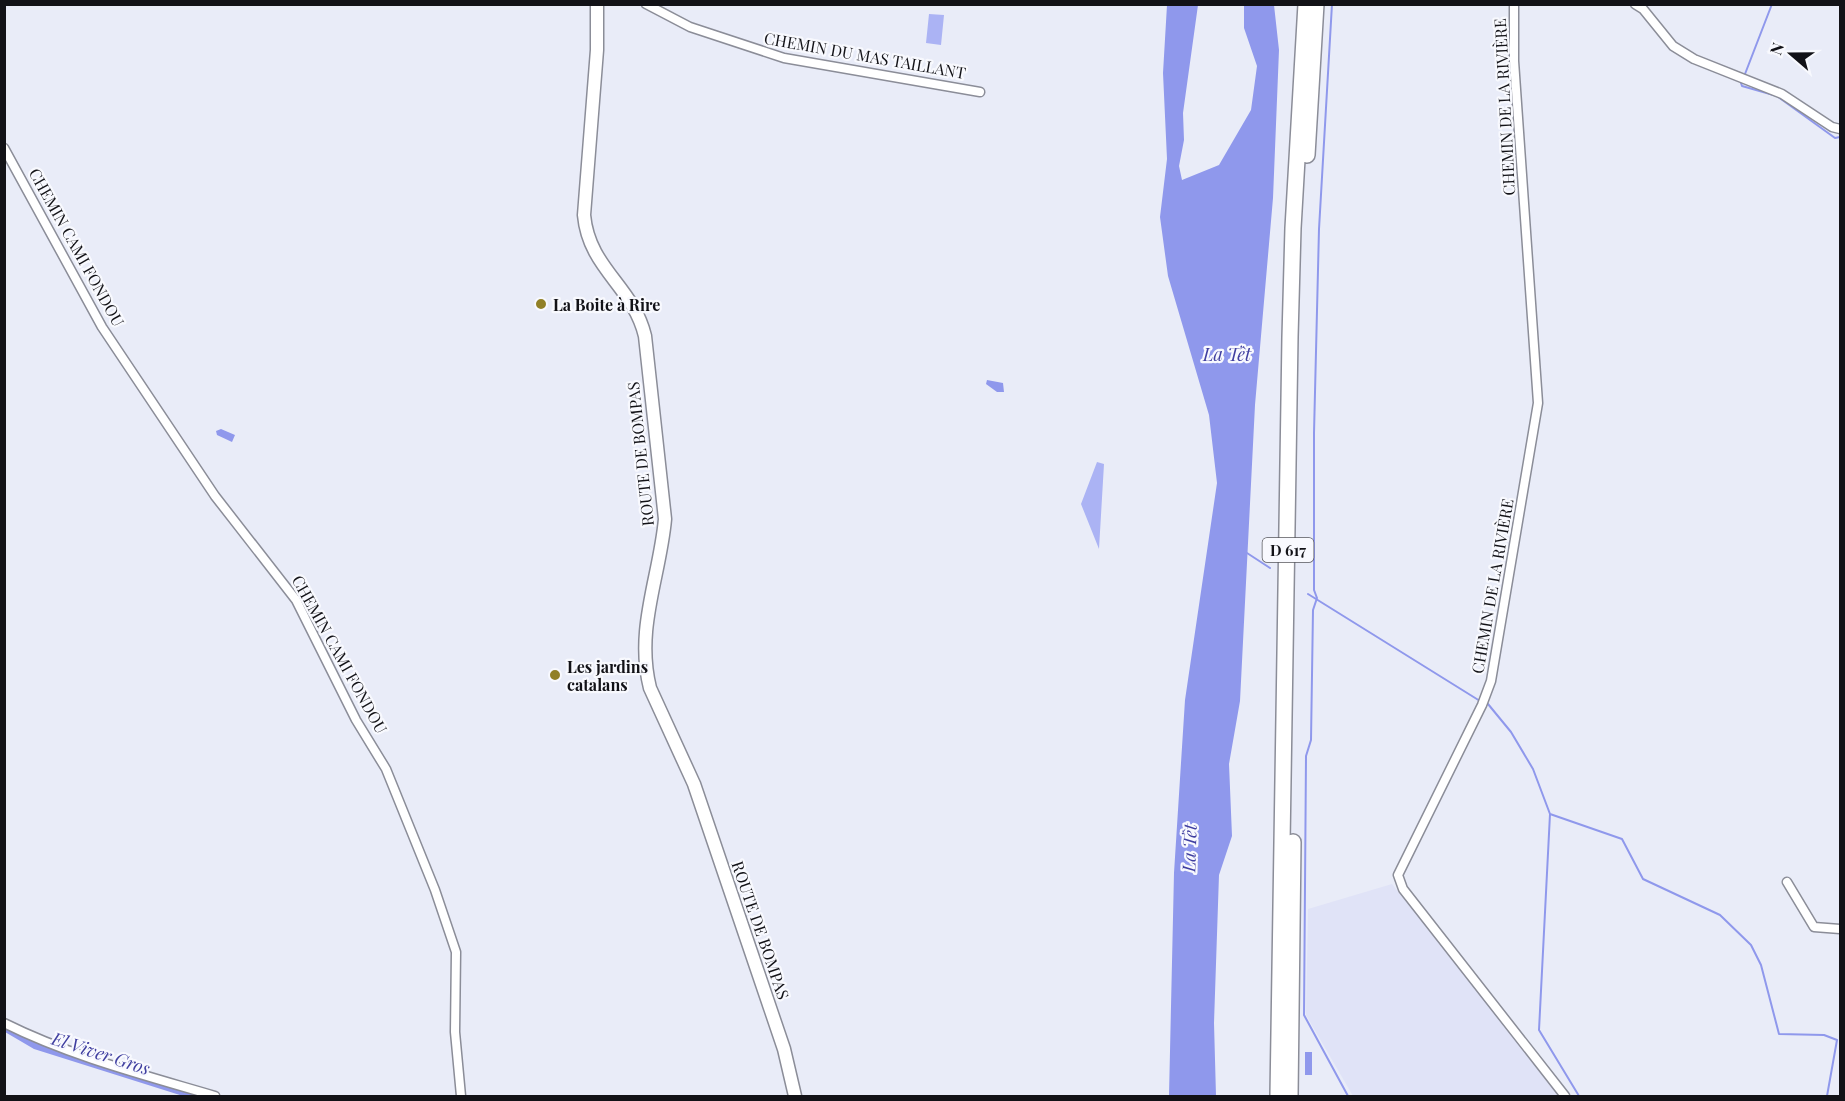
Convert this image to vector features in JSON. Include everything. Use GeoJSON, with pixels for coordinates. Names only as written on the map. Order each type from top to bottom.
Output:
{"type":"FeatureCollection","features":[{"type":"Feature","properties":{"kind":"highway","name":"D 617"},"geometry":{"type":"LineString","coordinates":[[1278,1096],[1290,337],[1293,228],[1306,4]]}},
{"type":"Feature","properties":{"kind":"highway","name":"D 617"},"geometry":{"type":"LineString","coordinates":[[1290,1096],[1300,336],[1316,4]]}},
{"type":"Feature","properties":{"kind":"main road"},"geometry":{"type":"LineString","coordinates":[[590,4],[597,50]]}},
{"type":"Feature","properties":{"kind":"main road"},"geometry":{"type":"LineString","coordinates":[[597,4],[597,50]]}},
{"type":"Feature","properties":{"kind":"main road","name":"ROUTE DE BOMPAS"},"geometry":{"type":"LineString","coordinates":[[597,50],[584,215],[586,236],[594,254],[632,302],[641,318],[645,336],[665,519],[663,542],[647,615],[646,673],[650,688],[694,784],[784,1049],[795,1096]]}},
{"type":"Feature","properties":{"kind":"street","name":"CHEMIN DU MAS TAILLANT"},"geometry":{"type":"LineString","coordinates":[[646,4],[690,27],[784,58],[980,92]]}},
{"type":"Feature","properties":{"kind":"street","name":"CHEMIN DE LA RIVIÈRE"},"geometry":{"type":"LineString","coordinates":[[1514,4],[1515,71],[1538,403],[1491,681],[1482,705],[1398,875],[1402,889],[1565,1096]]}},
{"type":"Feature","properties":{"kind":"street"},"geometry":{"type":"LineString","coordinates":[[1635,4],[1642,9],[1673,46],[1694,59],[1782,94],[1832,128],[1840,129]]}},
{"type":"Feature","properties":{"kind":"street","name":"CHEMIN CAMI FONDOU"},"geometry":{"type":"LineString","coordinates":[[4,148],[102,327],[215,496],[296,600],[356,720],[386,770],[435,890],[456,952],[455,1032],[461,1096]]}},
{"type":"Feature","properties":{"kind":"street"},"geometry":{"type":"LineString","coordinates":[[1787,882],[1814,927],[1840,929]]}},
{"type":"Feature","properties":{"kind":"street"},"geometry":{"type":"LineString","coordinates":[[4,1023],[32,1036],[153,1079],[215,1096]]}},
{"type":"Feature","properties":{"kind":"shaded area"},"geometry":{"type":"Polygon","coordinates":[[[929,14],[944,15],[941,45],[926,43],[929,14]]]}},
{"type":"Feature","properties":{"kind":"shaded area"},"geometry":{"type":"Polygon","coordinates":[[[1097,462],[1104,464],[1099,549],[1081,504],[1097,462]]]}},
{"type":"Feature","properties":{"kind":"shaded area"},"geometry":{"type":"Polygon","coordinates":[[[1392,884],[1560,1096],[1353,1096],[1306,1015],[1308,909],[1392,884]]]}},
{"type":"Feature","properties":{"kind":"water","name":"La Têt"},"geometry":{"type":"Polygon","coordinates":[[[1167,5],[1198,5],[1183,113],[1184,140],[1179,166],[1182,180],[1219,165],[1251,110],[1257,66],[1244,28],[1244,5],[1274,5],[1279,50],[1273,198],[1255,405],[1240,701],[1229,764],[1232,836],[1219,875],[1214,1023],[1216,1096],[1169,1096],[1174,873],[1185,700],[1217,483],[1209,415],[1168,276],[1160,217],[1167,159],[1163,73],[1167,5]]]}},
{"type":"Feature","properties":{"kind":"water"},"geometry":{"type":"Polygon","coordinates":[[[987,380],[1003,383],[1004,392],[997,392],[986,384],[987,380]]]}},
{"type":"Feature","properties":{"kind":"water"},"geometry":{"type":"Polygon","coordinates":[[[221,429],[235,435],[232,442],[217,435],[216,431],[221,429]]]}},
{"type":"Feature","properties":{"kind":"water"},"geometry":{"type":"Polygon","coordinates":[[[5,1025],[36,1043],[205,1096],[183,1096],[34,1049],[5,1032],[5,1025]]]}},
{"type":"Feature","properties":{"kind":"water"},"geometry":{"type":"Polygon","coordinates":[[[1305,1052],[1312,1052],[1312,1075],[1305,1075],[1305,1052]]]}},
{"type":"Feature","properties":{"kind":"waterway"},"geometry":{"type":"LineString","coordinates":[[1332,4],[1319,229],[1314,433],[1314,590],[1317,598],[1313,610],[1311,740],[1306,756],[1304,1015],[1348,1096]]}},
{"type":"Feature","properties":{"kind":"waterway"},"geometry":{"type":"LineString","coordinates":[[1745,74],[1772,4]]}},
{"type":"Feature","properties":{"kind":"waterway"},"geometry":{"type":"LineString","coordinates":[[1741,83],[1742,86],[1777,96],[1835,138],[1840,137]]}},
{"type":"Feature","properties":{"kind":"waterway"},"geometry":{"type":"LineString","coordinates":[[1247,553],[1270,568]]}},
{"type":"Feature","properties":{"kind":"waterway"},"geometry":{"type":"LineString","coordinates":[[1308,594],[1480,701]]}},
{"type":"Feature","properties":{"kind":"waterway"},"geometry":{"type":"LineString","coordinates":[[1488,704],[1511,732],[1533,769],[1550,814],[1539,1030],[1579,1096]]}},
{"type":"Feature","properties":{"kind":"waterway"},"geometry":{"type":"LineString","coordinates":[[1550,814],[1622,839],[1643,879],[1720,915],[1751,945],[1761,965],[1779,1034],[1824,1035],[1837,1040],[1827,1096]]}},
{"type":"Feature","properties":{"kind":"place","name":"La Boite à Rire"},"geometry":{"type":"Point","coordinates":[541,304]}},
{"type":"Feature","properties":{"kind":"place","name":"Les jardins catalans"},"geometry":{"type":"Point","coordinates":[555,675]}},
{"type":"Feature","properties":{"kind":"water label","name":"El Viver Gros"},"geometry":{"type":"Point","coordinates":[101,1053]}}]}
